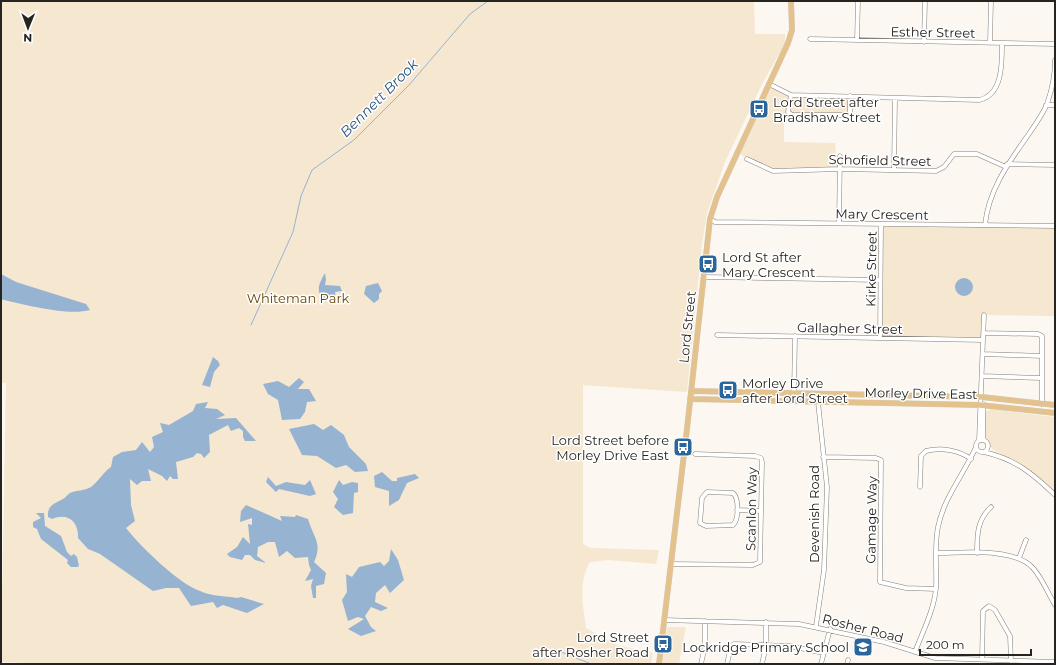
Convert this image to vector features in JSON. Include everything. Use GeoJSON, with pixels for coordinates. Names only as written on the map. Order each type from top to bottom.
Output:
{"type":"FeatureCollection","features":[{"type":"Feature","properties":{"kind":"main road","name":"Lord Street"},"geometry":{"type":"LineString","coordinates":[[658,664],[671,564],[710,219],[717,197],[790,36],[792,9],[791,1]]}},
{"type":"Feature","properties":{"kind":"main road","name":"Lord Street"},"geometry":{"type":"LineString","coordinates":[[792,9],[795,1]]}},
{"type":"Feature","properties":{"kind":"main road","name":"Morley Drive East"},"geometry":{"type":"LineString","coordinates":[[691,391],[982,397],[1055,405]]}},
{"type":"Feature","properties":{"kind":"main road","name":"Morley Drive East"},"geometry":{"type":"LineString","coordinates":[[690,399],[982,405],[1055,413]]}},
{"type":"Feature","properties":{"kind":"street"},"geometry":{"type":"LineString","coordinates":[[857,40],[858,1]]}},
{"type":"Feature","properties":{"kind":"street"},"geometry":{"type":"LineString","coordinates":[[924,42],[925,1]]}},
{"type":"Feature","properties":{"kind":"street"},"geometry":{"type":"LineString","coordinates":[[990,43],[991,1]]}},
{"type":"Feature","properties":{"kind":"street","name":"Esther Street"},"geometry":{"type":"LineString","coordinates":[[810,39],[1055,44]]}},
{"type":"Feature","properties":{"kind":"street"},"geometry":{"type":"LineString","coordinates":[[769,84],[791,95],[986,99],[992,94],[999,78],[1002,43]]}},
{"type":"Feature","properties":{"kind":"street"},"geometry":{"type":"LineString","coordinates":[[984,225],[992,194],[1007,166],[1034,127],[1046,105],[1054,77],[1055,60]]}},
{"type":"Feature","properties":{"kind":"street"},"geometry":{"type":"LineString","coordinates":[[791,95],[788,112],[792,115],[848,115],[850,112],[850,96]]}},
{"type":"Feature","properties":{"kind":"street"},"geometry":{"type":"LineString","coordinates":[[894,170],[895,98]]}},
{"type":"Feature","properties":{"kind":"street"},"geometry":{"type":"LineString","coordinates":[[1046,105],[1055,105]]}},
{"type":"Feature","properties":{"kind":"street","name":"Schofield Street"},"geometry":{"type":"LineString","coordinates":[[747,159],[773,171],[840,169],[939,170],[944,167],[952,155],[958,153],[980,154],[1007,166]]}},
{"type":"Feature","properties":{"kind":"street"},"geometry":{"type":"LineString","coordinates":[[839,223],[840,156]]}},
{"type":"Feature","properties":{"kind":"street"},"geometry":{"type":"LineString","coordinates":[[1007,166],[1055,165]]}},
{"type":"Feature","properties":{"kind":"street","name":"Mary Crescent"},"geometry":{"type":"LineString","coordinates":[[710,219],[715,222],[1055,226]]}},
{"type":"Feature","properties":{"kind":"street","name":"Kirke Street"},"geometry":{"type":"LineString","coordinates":[[880,338],[881,224]]}},
{"type":"Feature","properties":{"kind":"street"},"geometry":{"type":"LineString","coordinates":[[704,277],[880,280]]}},
{"type":"Feature","properties":{"kind":"street"},"geometry":{"type":"LineString","coordinates":[[915,652],[929,617],[936,589],[938,526],[952,491],[981,440],[984,314]]}},
{"type":"Feature","properties":{"kind":"street"},"geometry":{"type":"LineString","coordinates":[[984,333],[1038,334],[1043,338],[1042,404]]}},
{"type":"Feature","properties":{"kind":"street","name":"Gallagher Street"},"geometry":{"type":"LineString","coordinates":[[717,335],[983,340]]}},
{"type":"Feature","properties":{"kind":"street"},"geometry":{"type":"LineString","coordinates":[[794,394],[795,336]]}},
{"type":"Feature","properties":{"kind":"street"},"geometry":{"type":"LineString","coordinates":[[983,354],[1042,356]]}},
{"type":"Feature","properties":{"kind":"street"},"geometry":{"type":"LineString","coordinates":[[982,376],[1042,378]]}},
{"type":"Feature","properties":{"kind":"street","name":"Devenish Road"},"geometry":{"type":"LineString","coordinates":[[816,626],[824,570],[826,487],[818,402]]}},
{"type":"Feature","properties":{"kind":"street"},"geometry":{"type":"LineString","coordinates":[[981,440],[988,443],[988,448],[993,454]]}},
{"type":"Feature","properties":{"kind":"street"},"geometry":{"type":"LineString","coordinates":[[976,447],[983,452],[993,454],[1018,464],[1036,477],[1055,495]]}},
{"type":"Feature","properties":{"kind":"street"},"geometry":{"type":"LineString","coordinates":[[971,458],[988,448]]}},
{"type":"Feature","properties":{"kind":"street"},"geometry":{"type":"LineString","coordinates":[[920,487],[921,456],[926,451],[955,451],[965,454],[971,458]]}},
{"type":"Feature","properties":{"kind":"street","name":"Scanlon Way"},"geometry":{"type":"LineString","coordinates":[[671,564],[756,565],[760,559],[761,458],[755,456],[695,454]]}},
{"type":"Feature","properties":{"kind":"street","name":"Gamage Way"},"geometry":{"type":"LineString","coordinates":[[823,457],[876,458],[881,460],[880,582],[906,588],[936,589]]}},
{"type":"Feature","properties":{"kind":"street"},"geometry":{"type":"LineString","coordinates":[[707,492],[733,493],[736,496],[737,510],[736,523],[731,526],[706,526],[700,523],[702,498],[707,492]]}},
{"type":"Feature","properties":{"kind":"street"},"geometry":{"type":"LineString","coordinates":[[977,553],[978,527],[984,513],[991,507]]}},
{"type":"Feature","properties":{"kind":"street"},"geometry":{"type":"LineString","coordinates":[[737,510],[761,511]]}},
{"type":"Feature","properties":{"kind":"street"},"geometry":{"type":"LineString","coordinates":[[1019,558],[1026,540]]}},
{"type":"Feature","properties":{"kind":"street"},"geometry":{"type":"LineString","coordinates":[[936,553],[977,553],[1004,555],[1019,558],[1028,563],[1037,573],[1055,605]]}},
{"type":"Feature","properties":{"kind":"street"},"geometry":{"type":"LineString","coordinates":[[982,660],[982,611],[988,606],[995,610],[1010,636],[1011,661]]}},
{"type":"Feature","properties":{"kind":"street","name":"Rosher Road"},"geometry":{"type":"LineString","coordinates":[[664,620],[766,622],[816,626],[884,642],[944,659],[998,662],[1055,662]]}},
{"type":"Feature","properties":{"kind":"street"},"geometry":{"type":"LineString","coordinates":[[701,664],[705,646],[706,621]]}},
{"type":"Feature","properties":{"kind":"street"},"geometry":{"type":"LineString","coordinates":[[762,664],[766,645],[766,622]]}},
{"type":"Feature","properties":{"kind":"street"},"geometry":{"type":"LineString","coordinates":[[821,664],[830,629]]}},
{"type":"Feature","properties":{"kind":"street"},"geometry":{"type":"LineString","coordinates":[[727,664],[732,645],[790,646],[824,653]]}},
{"type":"Feature","properties":{"kind":"green space","name":"Whiteman Park"},"geometry":{"type":"Polygon","coordinates":[[[1,1],[754,1],[755,34],[785,34],[785,44],[762,84],[725,162],[707,213],[702,244],[687,392],[583,385],[583,544],[591,548],[659,550],[656,564],[608,560],[590,562],[584,577],[582,594],[586,628],[617,645],[653,653],[651,664],[52,664],[1,662],[6,383],[1,383],[1,1]]]}},
{"type":"Feature","properties":{"kind":"green space"},"geometry":{"type":"Polygon","coordinates":[[[769,84],[791,95],[850,96],[850,114],[789,114],[784,119],[784,142],[835,143],[836,155],[840,156],[840,169],[773,171],[747,159],[738,152],[769,84]]]}},
{"type":"Feature","properties":{"kind":"green space"},"geometry":{"type":"Polygon","coordinates":[[[881,224],[1055,226],[1055,316],[984,315],[983,340],[880,338],[881,224]]]}},
{"type":"Feature","properties":{"kind":"green space"},"geometry":{"type":"Polygon","coordinates":[[[991,409],[1055,417],[1055,493],[1031,471],[992,449],[984,438],[985,412],[991,409]]]}},
{"type":"Feature","properties":{"kind":"green space"},"geometry":{"type":"Polygon","coordinates":[[[667,627],[686,627],[679,664],[662,664],[667,627]]]}},
{"type":"Feature","properties":{"kind":"water"},"geometry":{"type":"Polygon","coordinates":[[[325,273],[325,285],[340,286],[342,291],[335,292],[336,301],[333,303],[331,297],[323,299],[319,292],[320,283],[325,273]]]}},
{"type":"Feature","properties":{"kind":"water"},"geometry":{"type":"Polygon","coordinates":[[[1,274],[16,282],[86,304],[90,310],[70,312],[59,311],[1,299],[1,274]]]}},
{"type":"Feature","properties":{"kind":"water"},"geometry":{"type":"Polygon","coordinates":[[[964,278],[970,281],[973,287],[970,293],[964,296],[958,293],[955,287],[958,281],[964,278]]]}},
{"type":"Feature","properties":{"kind":"water"},"geometry":{"type":"Polygon","coordinates":[[[378,283],[382,291],[379,294],[379,299],[374,303],[364,294],[366,286],[378,283]]]}},
{"type":"Feature","properties":{"kind":"water"},"geometry":{"type":"Polygon","coordinates":[[[213,357],[220,365],[214,372],[210,387],[202,385],[213,357]]]}},
{"type":"Feature","properties":{"kind":"water"},"geometry":{"type":"Polygon","coordinates":[[[299,378],[304,382],[298,389],[309,389],[316,401],[307,402],[305,412],[300,419],[282,420],[278,400],[268,394],[263,384],[278,381],[289,387],[299,378]]]}},
{"type":"Feature","properties":{"kind":"water"},"geometry":{"type":"Polygon","coordinates":[[[208,402],[205,408],[217,409],[225,415],[216,419],[236,418],[256,441],[245,441],[243,431],[239,428],[231,431],[228,425],[209,435],[210,452],[204,458],[201,454],[197,453],[193,457],[176,462],[178,479],[173,479],[170,476],[167,481],[162,476],[148,469],[151,481],[142,481],[137,485],[130,479],[131,505],[135,521],[126,528],[160,564],[191,587],[209,594],[237,598],[241,597],[264,604],[247,613],[223,605],[217,608],[213,602],[191,606],[179,588],[166,588],[153,591],[100,554],[88,549],[78,538],[77,527],[71,520],[63,517],[52,519],[48,517],[50,507],[54,504],[64,499],[70,493],[94,485],[111,467],[113,457],[122,452],[136,450],[142,442],[150,452],[154,447],[152,437],[163,432],[160,423],[169,425],[193,411],[196,404],[208,402]]]}},
{"type":"Feature","properties":{"kind":"water"},"geometry":{"type":"Polygon","coordinates":[[[314,424],[323,430],[331,425],[344,435],[349,447],[366,464],[368,471],[355,472],[346,465],[336,468],[317,456],[302,455],[289,429],[314,424]]]}},
{"type":"Feature","properties":{"kind":"water"},"geometry":{"type":"Polygon","coordinates":[[[382,472],[392,481],[397,481],[397,478],[415,474],[419,478],[407,483],[399,500],[389,506],[389,491],[375,487],[374,476],[382,472]]]}},
{"type":"Feature","properties":{"kind":"water"},"geometry":{"type":"Polygon","coordinates":[[[268,477],[276,486],[286,482],[305,485],[310,480],[316,494],[310,496],[279,489],[276,492],[266,482],[268,477]]]}},
{"type":"Feature","properties":{"kind":"water"},"geometry":{"type":"Polygon","coordinates":[[[339,480],[343,485],[352,482],[358,483],[358,492],[354,493],[353,513],[343,515],[334,507],[338,499],[333,492],[339,480]]]}},
{"type":"Feature","properties":{"kind":"water"},"geometry":{"type":"Polygon","coordinates":[[[246,505],[282,521],[280,516],[295,517],[296,515],[308,519],[318,550],[314,562],[326,573],[324,584],[316,586],[316,598],[313,598],[311,586],[313,579],[305,581],[311,570],[308,557],[295,558],[287,551],[279,557],[275,542],[268,542],[258,547],[257,556],[266,563],[255,560],[250,555],[245,555],[242,560],[230,557],[227,554],[237,547],[243,537],[250,544],[248,524],[252,525],[252,518],[240,522],[241,511],[246,505]]]}},
{"type":"Feature","properties":{"kind":"water"},"geometry":{"type":"Polygon","coordinates":[[[36,513],[44,513],[45,526],[61,536],[67,552],[71,556],[74,554],[77,557],[79,566],[71,567],[67,563],[68,560],[41,539],[37,529],[33,527],[33,522],[41,518],[36,513]]]}},
{"type":"Feature","properties":{"kind":"water"},"geometry":{"type":"Polygon","coordinates":[[[391,549],[398,560],[404,580],[390,593],[385,585],[376,593],[375,602],[388,608],[381,611],[371,607],[365,616],[371,627],[376,631],[361,636],[348,629],[364,619],[358,617],[348,621],[342,600],[347,592],[346,574],[352,577],[359,567],[380,562],[384,566],[389,561],[391,549]]]}},
{"type":"Feature","properties":{"kind":"waterway","name":"Bennett Brook"},"geometry":{"type":"LineString","coordinates":[[251,325],[293,232],[301,196],[312,170],[354,140],[409,85],[470,14],[488,1]]}},
{"type":"Feature","properties":{"kind":"waterway"},"geometry":{"type":"LineString","coordinates":[[554,649],[591,664]]}},
{"type":"Feature","properties":{"kind":"place","name":"Lord Street after Bradshaw Street"},"geometry":{"type":"Point","coordinates":[759,109]}},
{"type":"Feature","properties":{"kind":"place","name":"Lord St after Mary Crescent"},"geometry":{"type":"Point","coordinates":[708,264]}},
{"type":"Feature","properties":{"kind":"place","name":"Morley Drive after Lord Street"},"geometry":{"type":"Point","coordinates":[728,390]}},
{"type":"Feature","properties":{"kind":"place","name":"Lord Street before Morley Drive East"},"geometry":{"type":"Point","coordinates":[683,447]}},
{"type":"Feature","properties":{"kind":"place","name":"Lord Street after Rosher Road"},"geometry":{"type":"Point","coordinates":[663,644]}},
{"type":"Feature","properties":{"kind":"place","name":"Lockridge Primary School"},"geometry":{"type":"Point","coordinates":[863,647]}}]}
